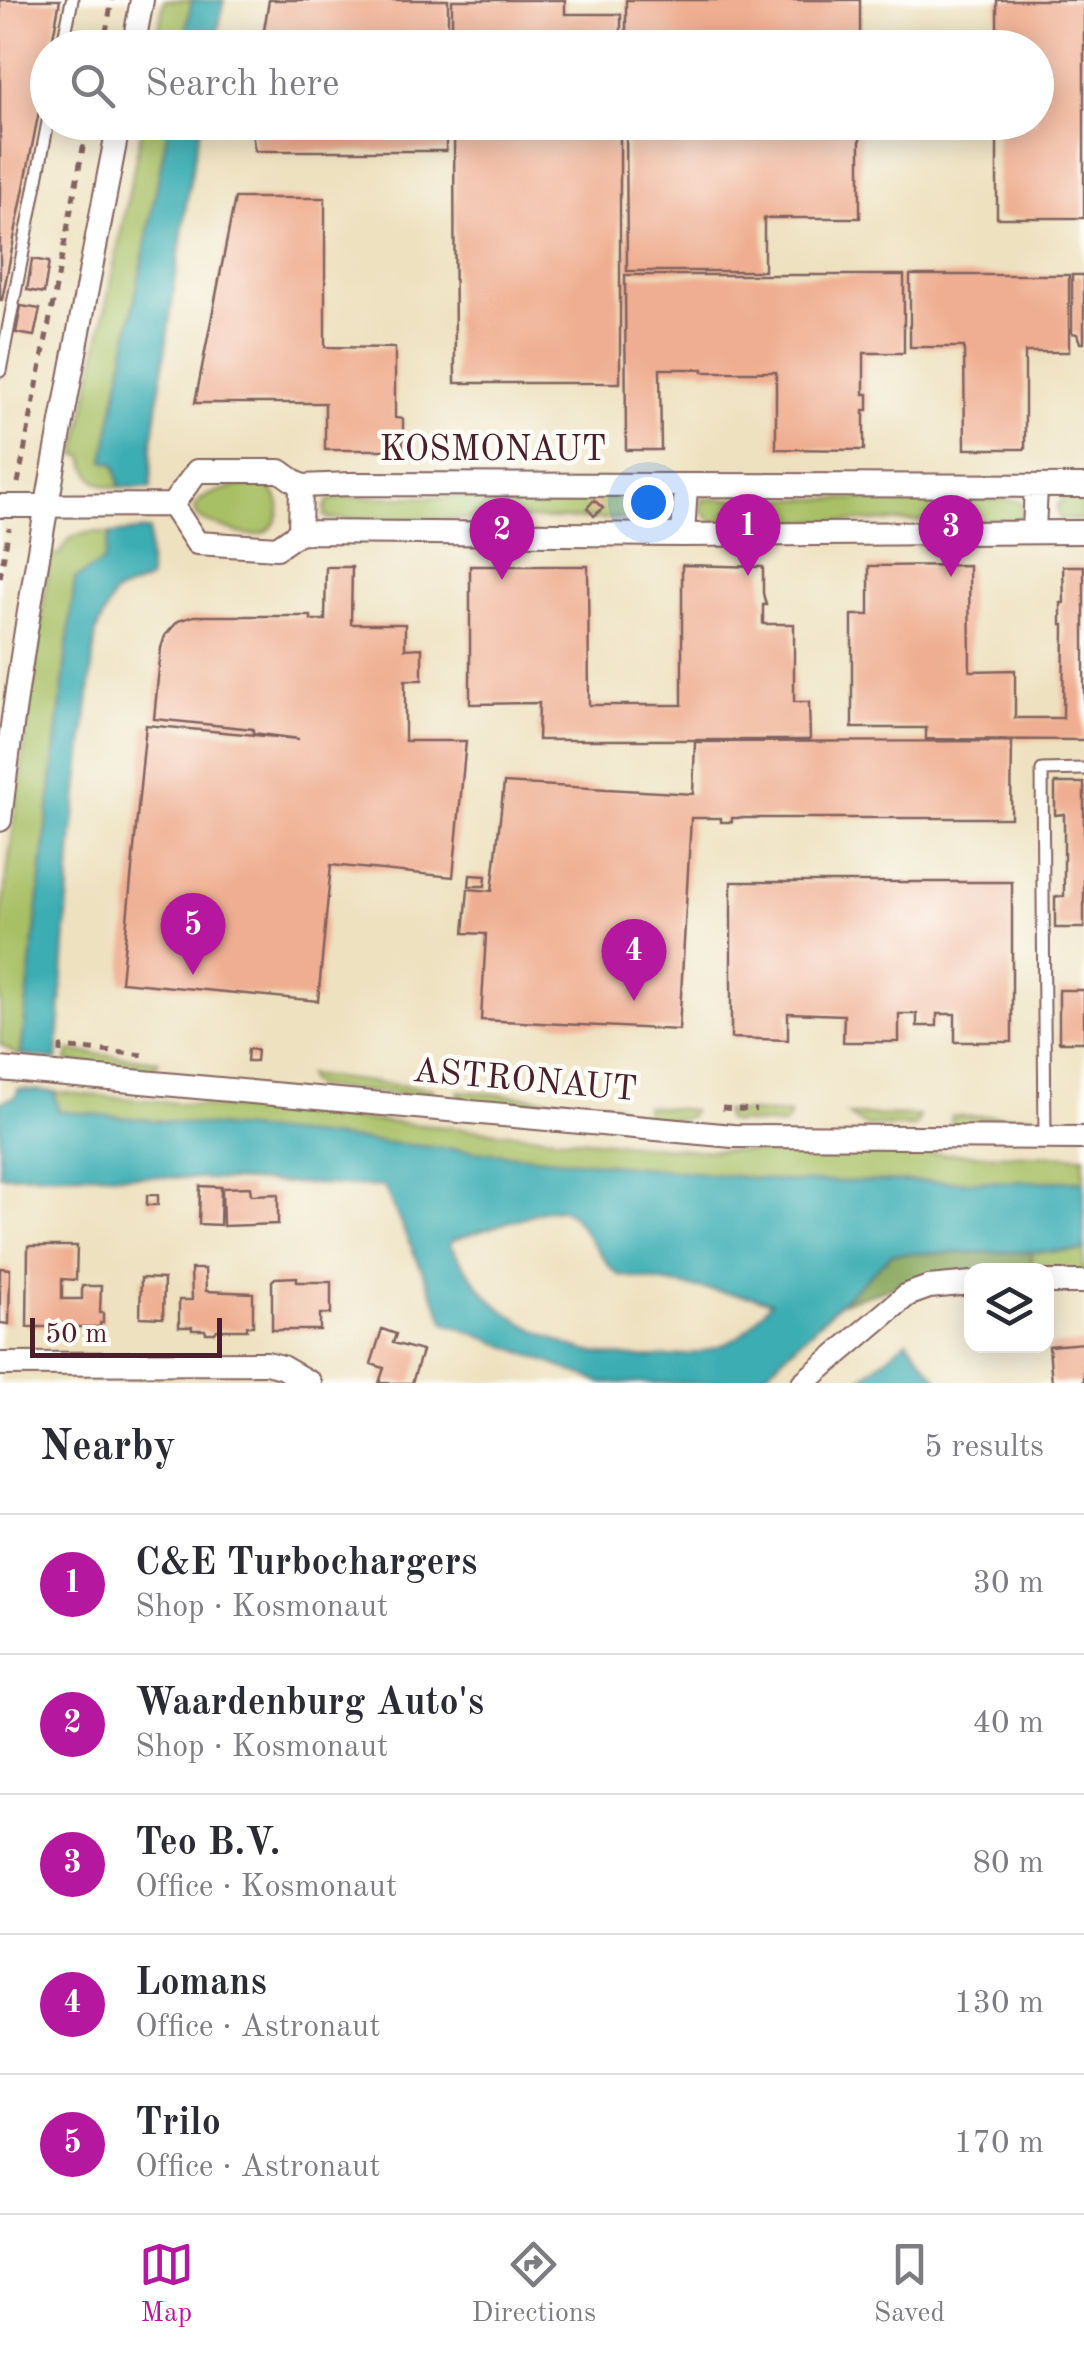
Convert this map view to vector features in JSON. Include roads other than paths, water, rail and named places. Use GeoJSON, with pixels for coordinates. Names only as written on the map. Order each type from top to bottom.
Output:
{"type":"FeatureCollection","features":[{"type":"Feature","properties":{"kind":"street"},"geometry":{"type":"LineString","coordinates":[[136,30],[142,0]]}},
{"type":"Feature","properties":{"kind":"street"},"geometry":{"type":"LineString","coordinates":[[0,820],[46,506],[115,140]]}},
{"type":"Feature","properties":{"kind":"street","name":"KOSMONAUT"},"geometry":{"type":"LineString","coordinates":[[163,506],[196,471],[280,471],[301,486],[1084,486]]}},
{"type":"Feature","properties":{"kind":"street"},"geometry":{"type":"LineString","coordinates":[[300,532],[301,486]]}},
{"type":"Feature","properties":{"kind":"street"},"geometry":{"type":"LineString","coordinates":[[683,535],[686,486]]}},
{"type":"Feature","properties":{"kind":"street"},"geometry":{"type":"LineString","coordinates":[[1034,532],[1036,486]]}},
{"type":"Feature","properties":{"kind":"street"},"geometry":{"type":"LineString","coordinates":[[7,506],[163,506],[197,543],[277,548],[300,532],[1084,532]]}},
{"type":"Feature","properties":{"kind":"street","name":"ASTRONAUT"},"geometry":{"type":"LineString","coordinates":[[0,1068],[733,1136],[1084,1138]]}},
{"type":"Feature","properties":{"kind":"street"},"geometry":{"type":"LineString","coordinates":[[1054,1282],[1084,1282]]}},
{"type":"Feature","properties":{"kind":"street"},"geometry":{"type":"LineString","coordinates":[[803,1383],[908,1295],[929,1287],[964,1284]]}},
{"type":"Feature","properties":{"kind":"street"},"geometry":{"type":"LineString","coordinates":[[0,1364],[266,1363],[310,1383]]}},
{"type":"Feature","properties":{"kind":"lane"},"geometry":{"type":"LineString","coordinates":[[66,30],[72,0]]}},
{"type":"Feature","properties":{"kind":"lane"},"geometry":{"type":"LineString","coordinates":[[0,371],[45,140]]}},
{"type":"Feature","properties":{"kind":"lane"},"geometry":{"type":"LineString","coordinates":[[1045,1138],[1042,770],[1084,769]]}},
{"type":"Feature","properties":{"kind":"water"},"geometry":{"type":"Polygon","coordinates":[[[192,0],[224,0],[218,30],[186,30],[192,0]]]}},
{"type":"Feature","properties":{"kind":"water"},"geometry":{"type":"Polygon","coordinates":[[[166,140],[198,140],[152,443],[151,488],[120,487],[115,464],[104,461],[166,140]]]}},
{"type":"Feature","properties":{"kind":"water"},"geometry":{"type":"Polygon","coordinates":[[[149,530],[149,580],[114,594],[96,632],[72,843],[57,1060],[21,1055],[75,579],[103,562],[110,534],[149,530]]]}},
{"type":"Feature","properties":{"kind":"water"},"geometry":{"type":"Polygon","coordinates":[[[18,1089],[55,1092],[58,1111],[794,1182],[1084,1181],[1084,1251],[892,1254],[755,1383],[602,1383],[446,1323],[384,1187],[95,1174],[0,1175],[0,1102],[16,1096],[18,1089]],[[561,1209],[542,1211],[453,1240],[450,1245],[478,1285],[507,1313],[558,1341],[595,1353],[647,1357],[684,1355],[718,1347],[738,1337],[771,1302],[619,1275],[571,1214],[561,1209]]]}},
{"type":"Feature","properties":{"kind":"water"},"geometry":{"type":"Polygon","coordinates":[[[907,1340],[941,1383],[856,1383],[907,1340]]]}},
{"type":"Feature","properties":{"kind":"place","name":"C&E Turbochargers"},"geometry":{"type":"Point","coordinates":[748,576]}},
{"type":"Feature","properties":{"kind":"place","name":"Teo B.V."},"geometry":{"type":"Point","coordinates":[951,577]}},
{"type":"Feature","properties":{"kind":"place","name":"Waardenburg Auto's"},"geometry":{"type":"Point","coordinates":[502,580]}},
{"type":"Feature","properties":{"kind":"place","name":"Trilo"},"geometry":{"type":"Point","coordinates":[193,975]}},
{"type":"Feature","properties":{"kind":"place","name":"Lomans"},"geometry":{"type":"Point","coordinates":[634,1001]}}]}
